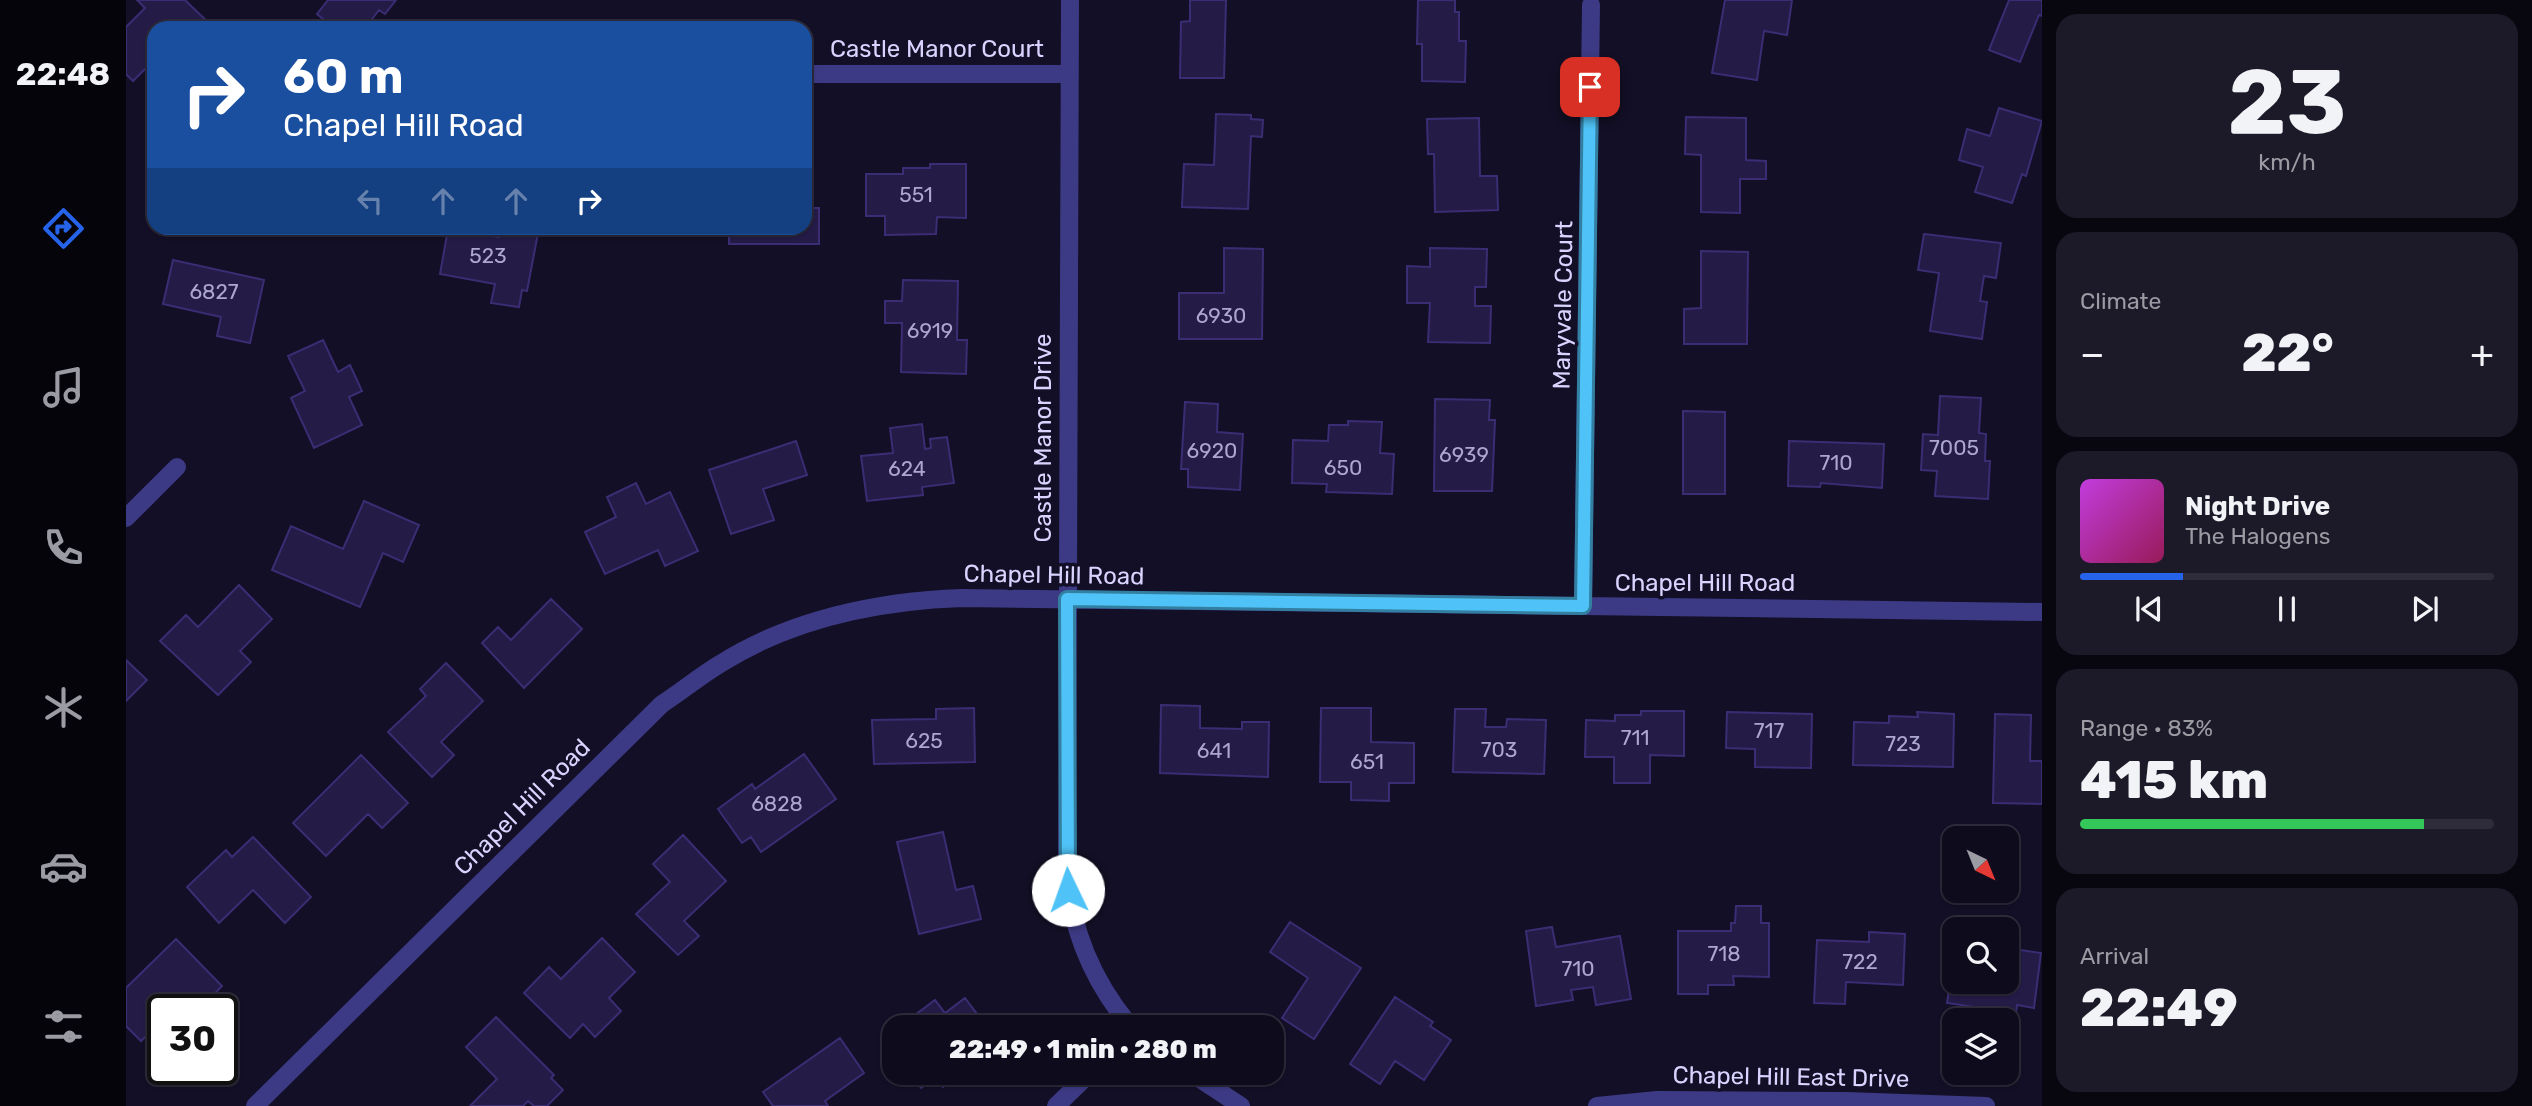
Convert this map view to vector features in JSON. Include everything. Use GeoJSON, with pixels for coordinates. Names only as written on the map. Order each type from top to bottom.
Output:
{"type":"FeatureCollection","features":[{"type":"Feature","properties":{"kind":"street","name":"Castle Manor Drive"},"geometry":{"type":"LineString","coordinates":[[1070,0],[1068,890],[1074,920],[1090,964],[1105,992],[1122,1015]]}},
{"type":"Feature","properties":{"kind":"street","name":"Maryvale Court"},"geometry":{"type":"LineString","coordinates":[[1583,606],[1591,5]]}},
{"type":"Feature","properties":{"kind":"street","name":"Castle Manor Court"},"geometry":{"type":"LineString","coordinates":[[812,74],[1069,74]]}},
{"type":"Feature","properties":{"kind":"street"},"geometry":{"type":"LineString","coordinates":[[126,518],[177,467]]}},
{"type":"Feature","properties":{"kind":"street","name":"Chapel Hill Road"},"geometry":{"type":"LineString","coordinates":[[255,1106],[662,704],[722,662],[789,630],[889,604],[962,598],[2042,611]]}},
{"type":"Feature","properties":{"kind":"street"},"geometry":{"type":"LineString","coordinates":[[1056,1106],[1078,1085]]}},
{"type":"Feature","properties":{"kind":"street"},"geometry":{"type":"LineString","coordinates":[[1209,1085],[1241,1106]]}},
{"type":"Feature","properties":{"kind":"street","name":"Chapel Hill East Drive"},"geometry":{"type":"LineString","coordinates":[[1597,1106],[1657,1100],[1860,1101],[1986,1106]]}},
{"type":"Feature","properties":{"kind":"building"},"geometry":{"type":"Polygon","coordinates":[[[137,0],[185,0],[207,21],[147,21],[147,67],[133,81],[126,74],[126,27],[145,8],[137,0]]]}},
{"type":"Feature","properties":{"kind":"building"},"geometry":{"type":"Polygon","coordinates":[[[328,0],[396,0],[385,14],[379,10],[370,21],[326,21],[317,14],[328,0]]]}},
{"type":"Feature","properties":{"kind":"building"},"geometry":{"type":"Polygon","coordinates":[[[1190,0],[1226,0],[1224,78],[1180,78],[1181,22],[1190,21],[1190,0]]]}},
{"type":"Feature","properties":{"kind":"building"},"geometry":{"type":"Polygon","coordinates":[[[1418,0],[1455,0],[1455,12],[1459,12],[1459,41],[1466,41],[1465,82],[1422,81],[1422,44],[1417,44],[1418,0]]]}},
{"type":"Feature","properties":{"kind":"building"},"geometry":{"type":"Polygon","coordinates":[[[1725,0],[1792,0],[1787,35],[1764,31],[1757,80],[1712,73],[1725,0]]]}},
{"type":"Feature","properties":{"kind":"building"},"geometry":{"type":"Polygon","coordinates":[[[2009,0],[2042,0],[2042,16],[2039,15],[2020,62],[1989,50],[2009,0]]]}},
{"type":"Feature","properties":{"kind":"building"},"geometry":{"type":"Polygon","coordinates":[[[1999,108],[2042,121],[2026,176],[2022,174],[2012,203],[1975,192],[1983,167],[1959,160],[1967,129],[1990,136],[1999,108]]]}},
{"type":"Feature","properties":{"kind":"building"},"geometry":{"type":"Polygon","coordinates":[[[1216,114],[1251,115],[1251,119],[1263,120],[1262,137],[1251,136],[1248,209],[1182,207],[1184,164],[1214,165],[1216,114]]]}},
{"type":"Feature","properties":{"kind":"building"},"geometry":{"type":"Polygon","coordinates":[[[1686,117],[1746,118],[1746,160],[1766,161],[1766,179],[1740,179],[1740,213],[1701,212],[1701,155],[1685,154],[1686,117]]]}},
{"type":"Feature","properties":{"kind":"building"},"geometry":{"type":"Polygon","coordinates":[[[1479,118],[1480,176],[1497,176],[1498,210],[1435,212],[1434,154],[1428,154],[1427,119],[1479,118]]]}},
{"type":"Feature","properties":{"kind":"building"},"geometry":{"type":"Polygon","coordinates":[[[930,164],[966,164],[966,218],[937,217],[936,234],[885,235],[885,216],[866,216],[866,174],[903,174],[903,168],[930,168],[930,164]]]}},
{"type":"Feature","properties":{"kind":"building"},"geometry":{"type":"Polygon","coordinates":[[[812,208],[819,208],[819,244],[729,244],[729,235],[812,235],[812,208]]]}},
{"type":"Feature","properties":{"kind":"building"},"geometry":{"type":"Polygon","coordinates":[[[1924,234],[2001,243],[1996,278],[1984,276],[1980,301],[1987,302],[1982,339],[1930,331],[1939,273],[1918,270],[1924,234]]]}},
{"type":"Feature","properties":{"kind":"building"},"geometry":{"type":"Polygon","coordinates":[[[447,235],[538,235],[527,291],[522,290],[519,307],[491,303],[495,284],[440,274],[447,235]]]}},
{"type":"Feature","properties":{"kind":"building"},"geometry":{"type":"Polygon","coordinates":[[[1224,248],[1263,249],[1262,339],[1179,339],[1179,293],[1224,293],[1224,248]]]}},
{"type":"Feature","properties":{"kind":"building"},"geometry":{"type":"Polygon","coordinates":[[[1430,248],[1487,249],[1486,287],[1475,287],[1475,306],[1491,306],[1490,343],[1428,342],[1430,303],[1407,303],[1407,266],[1430,267],[1430,248]]]}},
{"type":"Feature","properties":{"kind":"building"},"geometry":{"type":"Polygon","coordinates":[[[1701,251],[1748,252],[1747,344],[1684,344],[1684,309],[1701,308],[1701,251]]]}},
{"type":"Feature","properties":{"kind":"building"},"geometry":{"type":"Polygon","coordinates":[[[173,260],[264,280],[250,343],[217,336],[221,317],[163,304],[173,260]]]}},
{"type":"Feature","properties":{"kind":"building"},"geometry":{"type":"Polygon","coordinates":[[[903,280],[958,281],[957,340],[967,340],[966,374],[901,372],[902,323],[885,323],[885,301],[902,301],[903,280]]]}},
{"type":"Feature","properties":{"kind":"building"},"geometry":{"type":"Polygon","coordinates":[[[323,340],[338,372],[350,365],[362,391],[349,397],[362,425],[314,448],[291,398],[305,391],[288,356],[323,340]]]}},
{"type":"Feature","properties":{"kind":"building"},"geometry":{"type":"Polygon","coordinates":[[[1940,396],[1981,398],[1979,433],[1986,434],[1985,461],[1990,461],[1988,499],[1935,496],[1937,471],[1921,470],[1923,434],[1938,435],[1940,396]]]}},
{"type":"Feature","properties":{"kind":"building"},"geometry":{"type":"Polygon","coordinates":[[[1435,399],[1490,400],[1489,420],[1495,420],[1492,491],[1434,491],[1435,399]]]}},
{"type":"Feature","properties":{"kind":"building"},"geometry":{"type":"Polygon","coordinates":[[[1185,402],[1218,404],[1217,432],[1243,434],[1240,490],[1188,487],[1188,469],[1181,469],[1185,402]]]}},
{"type":"Feature","properties":{"kind":"building"},"geometry":{"type":"Polygon","coordinates":[[[1683,411],[1725,412],[1725,494],[1683,494],[1683,411]]]}},
{"type":"Feature","properties":{"kind":"building"},"geometry":{"type":"Polygon","coordinates":[[[1348,421],[1382,422],[1380,453],[1394,454],[1392,494],[1326,492],[1327,484],[1292,483],[1293,440],[1328,441],[1329,425],[1348,425],[1348,421]]]}},
{"type":"Feature","properties":{"kind":"building"},"geometry":{"type":"Polygon","coordinates":[[[922,424],[925,449],[931,448],[930,439],[947,437],[954,483],[922,487],[923,495],[867,501],[861,456],[893,453],[890,428],[922,424]]]}},
{"type":"Feature","properties":{"kind":"building"},"geometry":{"type":"Polygon","coordinates":[[[796,441],[807,475],[763,489],[774,520],[731,534],[709,470],[796,441]]]}},
{"type":"Feature","properties":{"kind":"building"},"geometry":{"type":"Polygon","coordinates":[[[1789,441],[1884,444],[1882,488],[1821,483],[1820,487],[1788,486],[1789,441]]]}},
{"type":"Feature","properties":{"kind":"building"},"geometry":{"type":"Polygon","coordinates":[[[636,483],[646,504],[670,492],[698,551],[665,566],[658,550],[605,574],[585,532],[616,517],[607,497],[636,483]]]}},
{"type":"Feature","properties":{"kind":"building"},"geometry":{"type":"Polygon","coordinates":[[[364,501],[419,525],[403,562],[383,553],[360,607],[272,570],[291,526],[343,549],[364,501]]]}},
{"type":"Feature","properties":{"kind":"building"},"geometry":{"type":"Polygon","coordinates":[[[239,585],[272,619],[240,651],[251,662],[218,695],[160,641],[186,615],[198,627],[239,585]]]}},
{"type":"Feature","properties":{"kind":"building"},"geometry":{"type":"Polygon","coordinates":[[[551,599],[582,629],[524,688],[482,643],[498,627],[511,640],[551,599]]]}},
{"type":"Feature","properties":{"kind":"building"},"geometry":{"type":"Polygon","coordinates":[[[126,660],[147,680],[126,701],[126,660]]]}},
{"type":"Feature","properties":{"kind":"building"},"geometry":{"type":"Polygon","coordinates":[[[446,663],[483,701],[441,742],[454,755],[432,777],[388,732],[426,696],[420,689],[446,663]]]}},
{"type":"Feature","properties":{"kind":"building"},"geometry":{"type":"Polygon","coordinates":[[[1161,705],[1200,706],[1200,728],[1242,729],[1242,722],[1269,722],[1268,777],[1160,773],[1161,705]]]}},
{"type":"Feature","properties":{"kind":"building"},"geometry":{"type":"Polygon","coordinates":[[[974,708],[975,762],[874,764],[872,720],[936,719],[936,709],[974,708]]]}},
{"type":"Feature","properties":{"kind":"building"},"geometry":{"type":"Polygon","coordinates":[[[1321,708],[1371,708],[1371,742],[1414,743],[1414,783],[1389,783],[1389,801],[1351,800],[1351,782],[1320,782],[1321,708]]]}},
{"type":"Feature","properties":{"kind":"building"},"geometry":{"type":"Polygon","coordinates":[[[1455,709],[1486,709],[1485,727],[1506,727],[1507,719],[1546,720],[1544,774],[1453,772],[1455,709]]]}},
{"type":"Feature","properties":{"kind":"building"},"geometry":{"type":"Polygon","coordinates":[[[1641,711],[1684,711],[1684,756],[1650,755],[1650,783],[1614,783],[1614,757],[1585,757],[1586,720],[1615,721],[1615,715],[1641,715],[1641,711]]]}},
{"type":"Feature","properties":{"kind":"building"},"geometry":{"type":"Polygon","coordinates":[[[1727,712],[1812,714],[1811,768],[1755,767],[1755,749],[1726,748],[1727,712]]]}},
{"type":"Feature","properties":{"kind":"building"},"geometry":{"type":"Polygon","coordinates":[[[1917,712],[1954,714],[1953,767],[1853,765],[1854,722],[1889,723],[1889,716],[1918,717],[1917,712]]]}},
{"type":"Feature","properties":{"kind":"building"},"geometry":{"type":"Polygon","coordinates":[[[1995,714],[2031,715],[2030,761],[2042,761],[2042,804],[1993,803],[1995,714]]]}},
{"type":"Feature","properties":{"kind":"building"},"geometry":{"type":"Polygon","coordinates":[[[804,754],[836,799],[761,852],[751,837],[742,843],[718,809],[752,784],[755,789],[804,754]]]}},
{"type":"Feature","properties":{"kind":"building"},"geometry":{"type":"Polygon","coordinates":[[[361,755],[408,803],[382,828],[368,814],[326,856],[293,823],[361,755]]]}},
{"type":"Feature","properties":{"kind":"building"},"geometry":{"type":"Polygon","coordinates":[[[943,832],[956,890],[973,886],[981,919],[919,934],[897,842],[943,832]]]}},
{"type":"Feature","properties":{"kind":"building"},"geometry":{"type":"Polygon","coordinates":[[[683,835],[726,881],[684,921],[699,936],[678,955],[636,914],[670,882],[653,864],[683,835]]]}},
{"type":"Feature","properties":{"kind":"building"},"geometry":{"type":"Polygon","coordinates":[[[253,837],[311,897],[285,923],[253,890],[219,923],[187,887],[226,850],[232,857],[253,837]]]}},
{"type":"Feature","properties":{"kind":"building"},"geometry":{"type":"Polygon","coordinates":[[[1736,906],[1761,906],[1761,923],[1769,923],[1769,977],[1733,976],[1734,985],[1708,985],[1708,994],[1678,994],[1678,931],[1731,931],[1731,923],[1735,923],[1736,906]]]}},
{"type":"Feature","properties":{"kind":"building"},"geometry":{"type":"Polygon","coordinates":[[[1290,922],[1361,968],[1314,1039],[1284,1019],[1284,1015],[1308,978],[1270,952],[1290,922]]]}},
{"type":"Feature","properties":{"kind":"building"},"geometry":{"type":"Polygon","coordinates":[[[1552,927],[1556,947],[1620,936],[1631,999],[1596,1005],[1593,987],[1571,990],[1573,1000],[1536,1006],[1526,931],[1552,927]]]}},
{"type":"Feature","properties":{"kind":"building"},"geometry":{"type":"Polygon","coordinates":[[[1869,932],[1905,934],[1903,985],[1846,982],[1845,1004],[1814,1003],[1817,940],[1869,942],[1869,932]]]}},
{"type":"Feature","properties":{"kind":"building"},"geometry":{"type":"Polygon","coordinates":[[[602,938],[635,972],[609,998],[621,1011],[595,1037],[583,1024],[570,1038],[524,993],[549,967],[561,979],[602,938]]]}},
{"type":"Feature","properties":{"kind":"building"},"geometry":{"type":"Polygon","coordinates":[[[176,939],[222,986],[214,994],[147,994],[147,1035],[141,1041],[126,1026],[126,988],[176,939]]]}},
{"type":"Feature","properties":{"kind":"building"},"geometry":{"type":"Polygon","coordinates":[[[2019,950],[2041,953],[2034,1008],[2017,1005],[2017,1008],[1982,1008],[1947,1003],[1948,994],[2019,994],[2019,950]]]}},
{"type":"Feature","properties":{"kind":"building"},"geometry":{"type":"Polygon","coordinates":[[[1395,997],[1433,1022],[1430,1026],[1451,1040],[1424,1080],[1395,1061],[1380,1084],[1350,1064],[1395,997]]]}},
{"type":"Feature","properties":{"kind":"building"},"geometry":{"type":"Polygon","coordinates":[[[965,998],[978,1015],[915,1015],[935,1000],[945,1013],[965,998]]]}},
{"type":"Feature","properties":{"kind":"building"},"geometry":{"type":"Polygon","coordinates":[[[496,1017],[554,1075],[551,1078],[563,1090],[547,1106],[534,1106],[528,1101],[523,1106],[470,1106],[497,1079],[466,1047],[496,1017]]]}},
{"type":"Feature","properties":{"kind":"building"},"geometry":{"type":"Polygon","coordinates":[[[840,1038],[864,1073],[825,1101],[828,1106],[773,1106],[763,1092],[840,1038]]]}},
{"type":"Feature","properties":{"kind":"route"},"geometry":{"type":"LineString","coordinates":[[1068,890],[1067,599],[1583,606],[1590,87]]}}]}
